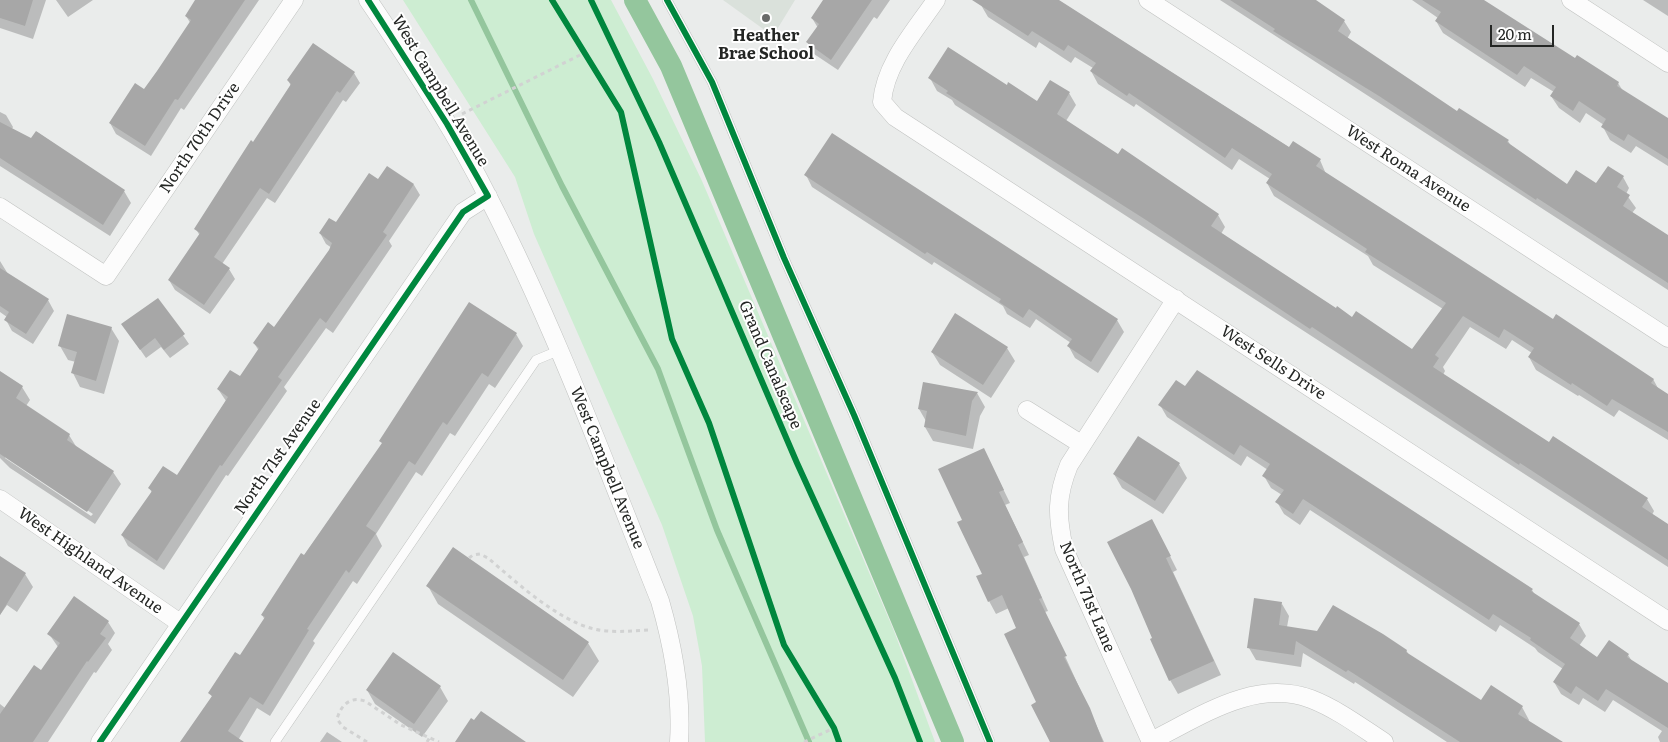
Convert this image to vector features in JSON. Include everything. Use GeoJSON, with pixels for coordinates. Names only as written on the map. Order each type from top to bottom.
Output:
{"type":"FeatureCollection","features":[{"type":"Feature","properties":{"kind":"street","name":"North 70th Drive"},"geometry":{"type":"LineString","coordinates":[[0,207],[106,276],[294,0]]}},
{"type":"Feature","properties":{"kind":"street","name":"West Campbell Avenue"},"geometry":{"type":"LineString","coordinates":[[368,0],[447,124],[488,196],[560,350],[660,601],[667,628],[678,695],[679,742]]}},
{"type":"Feature","properties":{"kind":"street","name":"West Sells Drive"},"geometry":{"type":"LineString","coordinates":[[936,0],[892,67],[884,84],[882,102],[895,118],[1176,299],[1668,621]]}},
{"type":"Feature","properties":{"kind":"street","name":"West Roma Avenue"},"geometry":{"type":"LineString","coordinates":[[1148,0],[1668,338]]}},
{"type":"Feature","properties":{"kind":"street"},"geometry":{"type":"LineString","coordinates":[[1571,0],[1668,63]]}},
{"type":"Feature","properties":{"kind":"street","name":"North 71st Avenue"},"geometry":{"type":"LineString","coordinates":[[100,742],[463,212],[488,196]]}},
{"type":"Feature","properties":{"kind":"street","name":"North 71st Lane"},"geometry":{"type":"LineString","coordinates":[[1151,741],[1064,549],[1058,517],[1060,492],[1069,465],[1176,299]]}},
{"type":"Feature","properties":{"kind":"street"},"geometry":{"type":"LineString","coordinates":[[1027,410],[1081,444]]}},
{"type":"Feature","properties":{"kind":"street","name":"West Highland Avenue"},"geometry":{"type":"LineString","coordinates":[[0,498],[180,623]]}},
{"type":"Feature","properties":{"kind":"street"},"geometry":{"type":"LineString","coordinates":[[1151,741],[1240,697],[1274,692],[1311,699],[1337,712],[1384,742]]}},
{"type":"Feature","properties":{"kind":"lane"},"geometry":{"type":"LineString","coordinates":[[667,0],[712,82],[784,258],[854,415],[990,742]]}},
{"type":"Feature","properties":{"kind":"lane"},"geometry":{"type":"LineString","coordinates":[[275,742],[536,360],[560,350]]}},
{"type":"Feature","properties":{"kind":"path"},"geometry":{"type":"LineString","coordinates":[[581,44],[590,59]]}},
{"type":"Feature","properties":{"kind":"path"},"geometry":{"type":"LineString","coordinates":[[482,103],[586,52]]}},
{"type":"Feature","properties":{"kind":"path"},"geometry":{"type":"LineString","coordinates":[[469,558],[480,554],[488,558],[544,604],[592,628],[618,632],[648,630]]}},
{"type":"Feature","properties":{"kind":"path"},"geometry":{"type":"LineString","coordinates":[[367,742],[343,727],[338,719],[340,709],[350,700],[359,699],[366,701],[401,726],[439,742]]}},
{"type":"Feature","properties":{"kind":"path"},"geometry":{"type":"LineString","coordinates":[[804,742],[835,732],[829,720]]}},
{"type":"Feature","properties":{"kind":"path"},"geometry":{"type":"LineString","coordinates":[[427,742],[430,737]]}},
{"type":"Feature","properties":{"kind":"shaded area","name":"Heather Brae School"},"geometry":{"type":"Polygon","coordinates":[[[723,0],[795,0],[773,36],[723,0]]]}},
{"type":"Feature","properties":{"kind":"green space"},"geometry":{"type":"Polygon","coordinates":[[[403,0],[611,0],[653,79],[702,181],[894,631],[935,742],[705,742],[702,666],[693,616],[662,525],[534,234],[515,177],[403,0]]]}},
{"type":"Feature","properties":{"kind":"building"},"geometry":{"type":"Polygon","coordinates":[[[0,0],[33,0],[25,26],[0,18],[0,0]]]}},
{"type":"Feature","properties":{"kind":"building"},"geometry":{"type":"Polygon","coordinates":[[[195,0],[245,0],[178,100],[175,99],[145,146],[109,123],[135,83],[144,89],[157,71],[191,20],[185,16],[195,0]]]}},
{"type":"Feature","properties":{"kind":"building"},"geometry":{"type":"Polygon","coordinates":[[[823,0],[872,0],[831,60],[806,42],[819,24],[811,18],[823,0]]]}},
{"type":"Feature","properties":{"kind":"building"},"geometry":{"type":"Polygon","coordinates":[[[972,0],[1059,0],[1289,147],[1293,141],[1321,159],[1316,166],[1553,319],[1556,314],[1654,379],[1651,383],[1668,394],[1668,432],[1612,399],[1607,406],[1572,383],[1571,385],[1528,357],[1534,348],[1504,329],[1499,338],[1463,316],[1435,355],[1439,358],[1433,367],[1549,442],[1553,436],[1648,498],[1642,507],[1668,524],[1668,560],[1520,463],[1519,465],[1312,327],[1310,329],[1146,220],[946,93],[948,91],[928,78],[948,47],[1007,85],[1008,82],[1037,101],[1050,80],[1070,92],[1057,114],[1118,154],[1122,148],[1219,214],[1211,226],[1336,308],[1337,306],[1352,317],[1356,311],[1412,349],[1446,303],[1365,252],[1367,249],[1266,183],[1272,174],[1232,148],[1225,158],[1129,93],[1127,96],[1090,71],[1096,63],[1068,45],[1064,51],[1032,31],[1028,36],[972,0]]]}},
{"type":"Feature","properties":{"kind":"building"},"geometry":{"type":"Polygon","coordinates":[[[1230,0],[1316,0],[1345,20],[1338,31],[1457,111],[1459,108],[1509,140],[1507,142],[1567,184],[1576,170],[1596,183],[1608,166],[1624,176],[1617,187],[1630,195],[1623,206],[1668,235],[1668,283],[1537,198],[1536,200],[1379,96],[1273,31],[1275,29],[1230,0]]]}},
{"type":"Feature","properties":{"kind":"building"},"geometry":{"type":"Polygon","coordinates":[[[1422,0],[1484,0],[1575,58],[1577,55],[1619,82],[1617,86],[1668,118],[1668,159],[1628,134],[1624,141],[1601,127],[1606,119],[1579,101],[1573,111],[1550,96],[1556,87],[1524,66],[1517,75],[1435,21],[1441,12],[1422,0]]]}},
{"type":"Feature","properties":{"kind":"building"},"geometry":{"type":"Polygon","coordinates":[[[313,43],[355,72],[340,93],[337,91],[269,194],[260,188],[214,257],[230,268],[204,305],[168,280],[200,233],[194,229],[251,140],[253,142],[291,84],[287,80],[313,43]]]}},
{"type":"Feature","properties":{"kind":"building"},"geometry":{"type":"Polygon","coordinates":[[[0,122],[31,138],[36,131],[125,190],[103,225],[0,158],[0,122]]]}},
{"type":"Feature","properties":{"kind":"building"},"geometry":{"type":"Polygon","coordinates":[[[832,133],[1118,319],[1091,362],[1067,346],[1072,339],[1029,309],[1023,318],[999,302],[1001,299],[927,252],[925,254],[804,175],[832,133]]]}},
{"type":"Feature","properties":{"kind":"building"},"geometry":{"type":"Polygon","coordinates":[[[387,166],[414,184],[383,232],[387,235],[326,323],[320,318],[278,377],[282,380],[222,466],[220,465],[157,561],[121,535],[152,491],[148,488],[163,466],[177,475],[228,397],[217,389],[230,370],[240,376],[259,348],[253,343],[268,322],[274,327],[329,250],[332,243],[319,233],[329,218],[336,222],[369,173],[378,179],[387,166]]]}},
{"type":"Feature","properties":{"kind":"building"},"geometry":{"type":"Polygon","coordinates":[[[0,268],[49,299],[26,334],[4,320],[9,312],[0,306],[0,268]]]}},
{"type":"Feature","properties":{"kind":"building"},"geometry":{"type":"Polygon","coordinates":[[[158,298],[185,334],[164,350],[155,338],[140,350],[121,324],[158,298]]]}},
{"type":"Feature","properties":{"kind":"building"},"geometry":{"type":"Polygon","coordinates":[[[469,302],[517,333],[488,377],[482,373],[447,425],[443,422],[415,465],[409,461],[366,526],[376,533],[349,573],[346,570],[307,629],[309,630],[263,705],[250,697],[228,731],[244,742],[180,742],[212,696],[208,693],[235,652],[240,655],[265,617],[261,615],[301,553],[304,555],[382,443],[379,441],[469,302]]]}},
{"type":"Feature","properties":{"kind":"building"},"geometry":{"type":"Polygon","coordinates":[[[955,313],[1008,347],[983,385],[931,352],[955,313]]]}},
{"type":"Feature","properties":{"kind":"building"},"geometry":{"type":"Polygon","coordinates":[[[67,314],[112,327],[96,381],[71,373],[77,352],[58,346],[67,314]]]}},
{"type":"Feature","properties":{"kind":"building"},"geometry":{"type":"Polygon","coordinates":[[[1197,370],[1533,589],[1531,591],[1580,623],[1570,638],[1597,657],[1609,640],[1629,654],[1627,657],[1668,683],[1668,728],[1606,689],[1598,701],[1576,686],[1571,694],[1553,682],[1565,664],[1530,640],[1531,638],[1493,614],[1489,620],[1303,499],[1293,514],[1275,502],[1284,490],[1262,476],[1270,464],[1240,445],[1234,455],[1158,405],[1176,380],[1185,386],[1197,370]]]}},
{"type":"Feature","properties":{"kind":"building"},"geometry":{"type":"Polygon","coordinates":[[[0,371],[23,386],[16,398],[70,434],[67,440],[114,471],[87,512],[0,454],[0,371]]]}},
{"type":"Feature","properties":{"kind":"building"},"geometry":{"type":"Polygon","coordinates":[[[923,382],[978,392],[972,401],[966,436],[924,427],[927,411],[918,409],[923,382]]]}},
{"type":"Feature","properties":{"kind":"building"},"geometry":{"type":"Polygon","coordinates":[[[1138,436],[1180,463],[1155,501],[1113,474],[1138,436]]]}},
{"type":"Feature","properties":{"kind":"building"},"geometry":{"type":"Polygon","coordinates":[[[984,448],[1004,490],[999,492],[1023,542],[1018,545],[1042,598],[1039,599],[1067,656],[1064,657],[1090,708],[1103,742],[1050,742],[1031,705],[1036,702],[1004,634],[1016,628],[1002,595],[988,602],[976,576],[982,574],[957,522],[962,520],[938,469],[984,448]]]}},
{"type":"Feature","properties":{"kind":"building"},"geometry":{"type":"Polygon","coordinates":[[[1152,519],[1171,556],[1166,558],[1214,661],[1169,681],[1150,639],[1152,638],[1131,589],[1107,542],[1152,519]]]}},
{"type":"Feature","properties":{"kind":"building"},"geometry":{"type":"Polygon","coordinates":[[[453,547],[589,642],[563,680],[426,586],[453,547]]]}},
{"type":"Feature","properties":{"kind":"building"},"geometry":{"type":"Polygon","coordinates":[[[0,556],[26,573],[0,615],[0,556]]]}},
{"type":"Feature","properties":{"kind":"building"},"geometry":{"type":"Polygon","coordinates":[[[74,596],[109,621],[100,634],[106,638],[87,661],[33,742],[0,742],[0,714],[34,665],[41,670],[60,643],[47,634],[74,596]]]}},
{"type":"Feature","properties":{"kind":"building"},"geometry":{"type":"Polygon","coordinates":[[[1254,598],[1282,602],[1279,625],[1317,631],[1333,605],[1383,634],[1407,650],[1406,652],[1481,700],[1491,685],[1523,706],[1518,714],[1563,742],[1460,742],[1348,670],[1346,672],[1296,641],[1294,655],[1247,648],[1254,598]]]}},
{"type":"Feature","properties":{"kind":"building"},"geometry":{"type":"Polygon","coordinates":[[[393,652],[441,686],[414,724],[366,690],[393,652]]]}},
{"type":"Feature","properties":{"kind":"building"},"geometry":{"type":"Polygon","coordinates":[[[481,711],[526,742],[455,742],[471,718],[474,720],[481,711]]]}},
{"type":"Feature","properties":{"kind":"waterway"},"geometry":{"type":"LineString","coordinates":[[471,0],[562,186],[658,369],[717,530],[809,742]]}},
{"type":"Feature","properties":{"kind":"waterway"},"geometry":{"type":"LineString","coordinates":[[635,0],[671,66],[953,742]]}},
{"type":"Feature","properties":{"kind":"cycle path"},"geometry":{"type":"LineString","coordinates":[[100,742],[463,212],[488,196],[447,124],[368,0]]}},
{"type":"Feature","properties":{"kind":"cycle path"},"geometry":{"type":"LineString","coordinates":[[552,0],[621,112],[672,339],[709,423],[784,645],[834,728],[839,742]]}},
{"type":"Feature","properties":{"kind":"cycle path","name":"Grand Canalscape"},"geometry":{"type":"LineString","coordinates":[[591,0],[659,142],[797,463],[895,678],[920,742]]}},
{"type":"Feature","properties":{"kind":"cycle path"},"geometry":{"type":"LineString","coordinates":[[667,0],[712,82],[784,258],[854,415],[990,742]]}},
{"type":"Feature","properties":{"kind":"place","name":"Heather Brae School"},"geometry":{"type":"Point","coordinates":[766,18]}}]}
